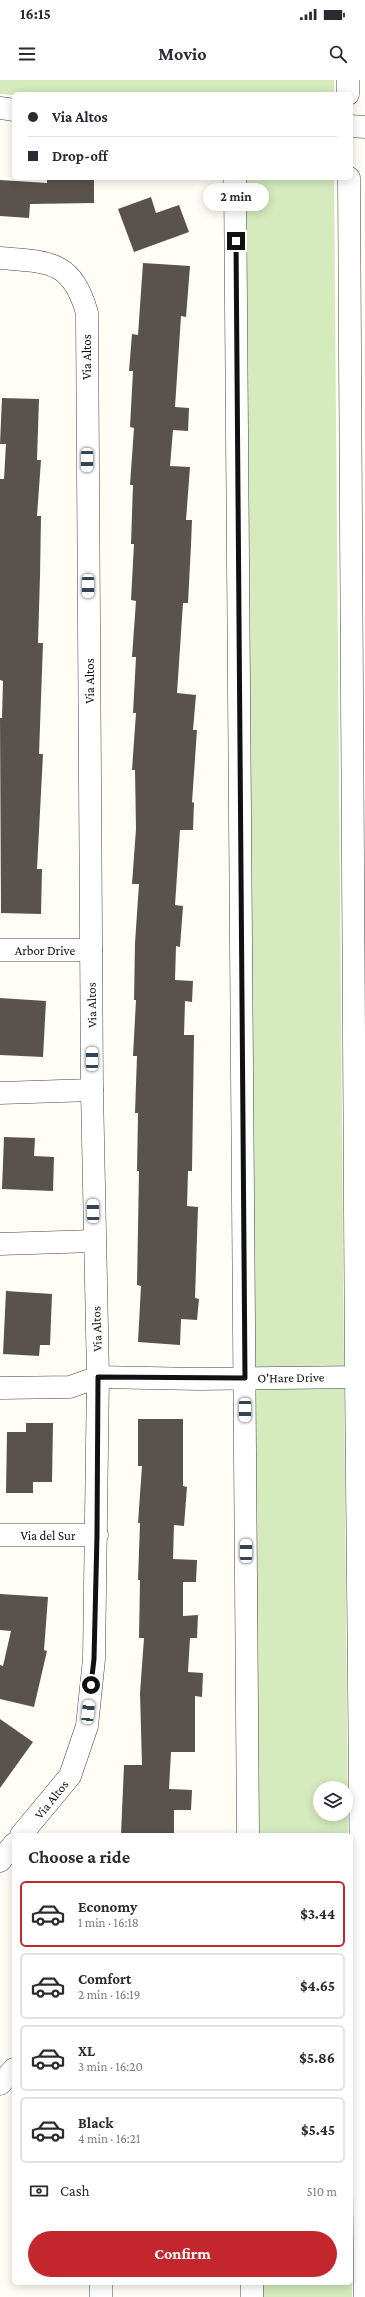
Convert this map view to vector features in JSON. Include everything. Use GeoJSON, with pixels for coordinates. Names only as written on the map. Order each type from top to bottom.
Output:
{"type":"FeatureCollection","features":[{"type":"Feature","properties":{"kind":"street"},"geometry":{"type":"LineString","coordinates":[[348,80],[348,92]]}},
{"type":"Feature","properties":{"kind":"street"},"geometry":{"type":"LineString","coordinates":[[0,108],[12,110]]}},
{"type":"Feature","properties":{"kind":"street"},"geometry":{"type":"LineString","coordinates":[[353,126],[365,127]]}},
{"type":"Feature","properties":{"kind":"street"},"geometry":{"type":"LineString","coordinates":[[236,180],[248,1833]]}},
{"type":"Feature","properties":{"kind":"street"},"geometry":{"type":"LineString","coordinates":[[349,180],[361,1377],[365,2297]]}},
{"type":"Feature","properties":{"kind":"street","name":"Via Altos"},"geometry":{"type":"LineString","coordinates":[[0,258],[37,261],[52,264],[69,275],[81,290],[87,312],[92,1090],[98,1377],[97,1535],[94,1659],[87,1726],[70,1776],[23,1833]]}},
{"type":"Feature","properties":{"kind":"street","name":"Arbor Drive"},"geometry":{"type":"LineString","coordinates":[[0,950],[91,950]]}},
{"type":"Feature","properties":{"kind":"street"},"geometry":{"type":"LineString","coordinates":[[0,1093],[92,1090]]}},
{"type":"Feature","properties":{"kind":"street"},"geometry":{"type":"LineString","coordinates":[[0,1244],[94,1241]]}},
{"type":"Feature","properties":{"kind":"street"},"geometry":{"type":"LineString","coordinates":[[0,1388],[70,1387],[98,1377]]}},
{"type":"Feature","properties":{"kind":"street","name":"O'Hare Drive"},"geometry":{"type":"LineString","coordinates":[[98,1377],[361,1377]]}},
{"type":"Feature","properties":{"kind":"street","name":"Via del Sur"},"geometry":{"type":"LineString","coordinates":[[0,1535],[97,1535]]}},
{"type":"Feature","properties":{"kind":"street"},"geometry":{"type":"LineString","coordinates":[[0,2084],[12,2071]]}},
{"type":"Feature","properties":{"kind":"street"},"geometry":{"type":"LineString","coordinates":[[101,2285],[101,2297]]}},
{"type":"Feature","properties":{"kind":"street"},"geometry":{"type":"LineString","coordinates":[[252,2285],[252,2297]]}},
{"type":"Feature","properties":{"kind":"green space"},"geometry":{"type":"Polygon","coordinates":[[[0,80],[334,80],[334,92],[12,92],[12,95],[0,94],[0,80]]]}},
{"type":"Feature","properties":{"kind":"green space"},"geometry":{"type":"Polygon","coordinates":[[[240,180],[334,180],[348,1781],[313,1781],[313,1821],[348,1821],[348,1833],[253,1833],[240,180]]]}},
{"type":"Feature","properties":{"kind":"green space"},"geometry":{"type":"Polygon","coordinates":[[[256,2285],[352,2285],[352,2297],[256,2297],[256,2285]]]}},
{"type":"Feature","properties":{"kind":"building"},"geometry":{"type":"Polygon","coordinates":[[[0,180],[47,183],[47,180],[94,180],[94,203],[30,204],[29,218],[0,216],[0,180]]]}},
{"type":"Feature","properties":{"kind":"building"},"geometry":{"type":"Polygon","coordinates":[[[151,197],[156,213],[179,205],[189,232],[134,252],[118,209],[151,197]]]}},
{"type":"Feature","properties":{"kind":"building"},"geometry":{"type":"Polygon","coordinates":[[[143,263],[190,266],[186,317],[181,316],[175,407],[189,408],[188,431],[173,430],[170,466],[190,467],[186,520],[192,520],[188,603],[183,603],[177,693],[196,695],[193,730],[197,730],[192,802],[194,803],[193,830],[180,830],[175,905],[183,906],[180,947],[176,946],[175,980],[193,981],[192,1002],[185,1001],[184,1035],[194,1035],[192,1171],[188,1171],[187,1206],[198,1207],[195,1298],[199,1299],[197,1320],[181,1319],[180,1345],[138,1342],[141,1286],[137,1285],[139,1171],[137,1171],[138,1113],[135,1113],[137,1056],[133,1056],[136,1000],[134,1000],[135,943],[139,884],[132,884],[136,829],[135,770],[132,770],[136,713],[133,713],[136,657],[132,657],[136,601],[131,600],[134,544],[131,544],[133,485],[130,485],[134,428],[130,427],[133,371],[129,371],[132,334],[138,335],[143,263]]]}},
{"type":"Feature","properties":{"kind":"building"},"geometry":{"type":"Polygon","coordinates":[[[2,398],[39,399],[37,460],[41,460],[37,516],[41,516],[38,643],[43,643],[39,754],[43,754],[37,869],[42,869],[41,914],[1,913],[0,718],[2,718],[3,681],[0,680],[0,479],[4,479],[6,444],[0,444],[2,398]]]}},
{"type":"Feature","properties":{"kind":"building"},"geometry":{"type":"Polygon","coordinates":[[[0,998],[46,1001],[43,1057],[0,1055],[0,998]]]}},
{"type":"Feature","properties":{"kind":"building"},"geometry":{"type":"Polygon","coordinates":[[[4,1137],[35,1138],[34,1156],[54,1157],[53,1191],[2,1189],[4,1137]]]}},
{"type":"Feature","properties":{"kind":"building"},"geometry":{"type":"Polygon","coordinates":[[[6,1291],[52,1294],[50,1345],[40,1345],[39,1356],[3,1354],[6,1291]]]}},
{"type":"Feature","properties":{"kind":"building"},"geometry":{"type":"Polygon","coordinates":[[[138,1419],[183,1419],[183,1486],[187,1487],[184,1526],[174,1525],[173,1559],[197,1560],[196,1582],[183,1582],[183,1616],[198,1615],[197,1638],[190,1638],[188,1672],[203,1673],[202,1697],[195,1696],[195,1752],[171,1752],[169,1789],[192,1790],[191,1810],[174,1810],[174,1833],[121,1833],[124,1765],[142,1765],[140,1693],[144,1638],[139,1638],[140,1580],[138,1580],[140,1523],[138,1523],[142,1466],[138,1466],[138,1419]]]}},
{"type":"Feature","properties":{"kind":"building"},"geometry":{"type":"Polygon","coordinates":[[[26,1423],[53,1423],[52,1482],[33,1482],[33,1493],[6,1493],[7,1432],[26,1432],[26,1423]]]}},
{"type":"Feature","properties":{"kind":"building"},"geometry":{"type":"Polygon","coordinates":[[[0,1594],[48,1597],[44,1650],[47,1651],[34,1707],[0,1699],[0,1665],[3,1666],[11,1631],[0,1630],[0,1594]]]}},
{"type":"Feature","properties":{"kind":"building"},"geometry":{"type":"Polygon","coordinates":[[[0,1719],[33,1742],[0,1788],[0,1719]]]}},
{"type":"Feature","properties":{"kind":"route"},"geometry":{"type":"LineString","coordinates":[[91,1685],[94,1659],[97,1535],[98,1377],[199,1379],[245,1378],[236,241]]}}]}
